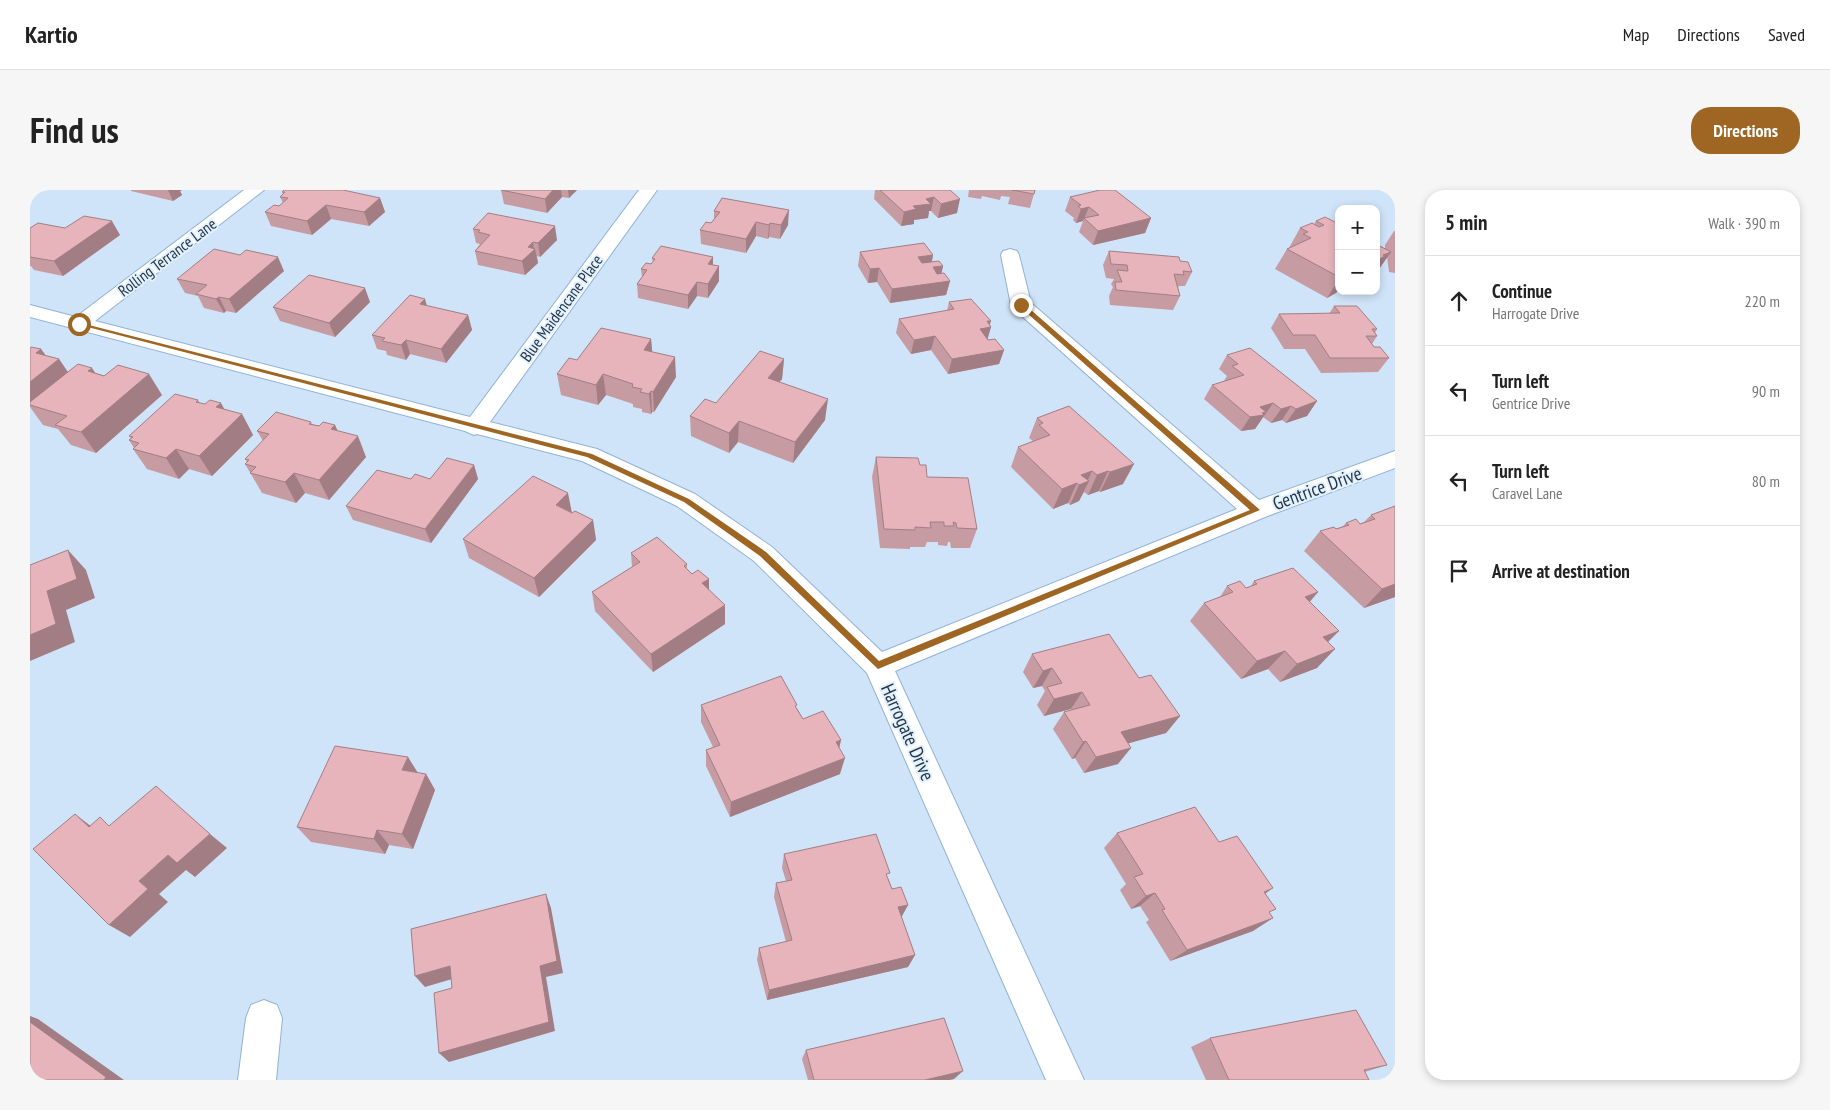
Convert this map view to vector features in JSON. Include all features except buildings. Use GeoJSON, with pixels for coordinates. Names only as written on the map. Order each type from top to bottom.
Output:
{"type":"FeatureCollection","features":[{"type":"Feature","properties":{"kind":"street","name":"Rolling Terrance Lane"},"geometry":{"type":"LineString","coordinates":[[79,324],[255,190]]}},
{"type":"Feature","properties":{"kind":"street","name":"Blue Maidencane Place"},"geometry":{"type":"LineString","coordinates":[[474,427],[648,190]]}},
{"type":"Feature","properties":{"kind":"street"},"geometry":{"type":"LineString","coordinates":[[1010,255],[1021,305],[1256,510]]}},
{"type":"Feature","properties":{"kind":"street","name":"Harrogate Drive"},"geometry":{"type":"LineString","coordinates":[[30,312],[589,455],[686,500],[763,554],[878,666],[1065,1080]]}},
{"type":"Feature","properties":{"kind":"street","name":"Gentrice Drive"},"geometry":{"type":"LineString","coordinates":[[878,666],[1256,510],[1395,459]]}},
{"type":"Feature","properties":{"kind":"street"},"geometry":{"type":"LineString","coordinates":[[257,1080],[264,1018]]}},
{"type":"Feature","properties":{"kind":"route"},"geometry":{"type":"LineString","coordinates":[[79,324],[589,455],[686,500],[763,554],[878,666],[1256,510],[1021,305]]}}]}
